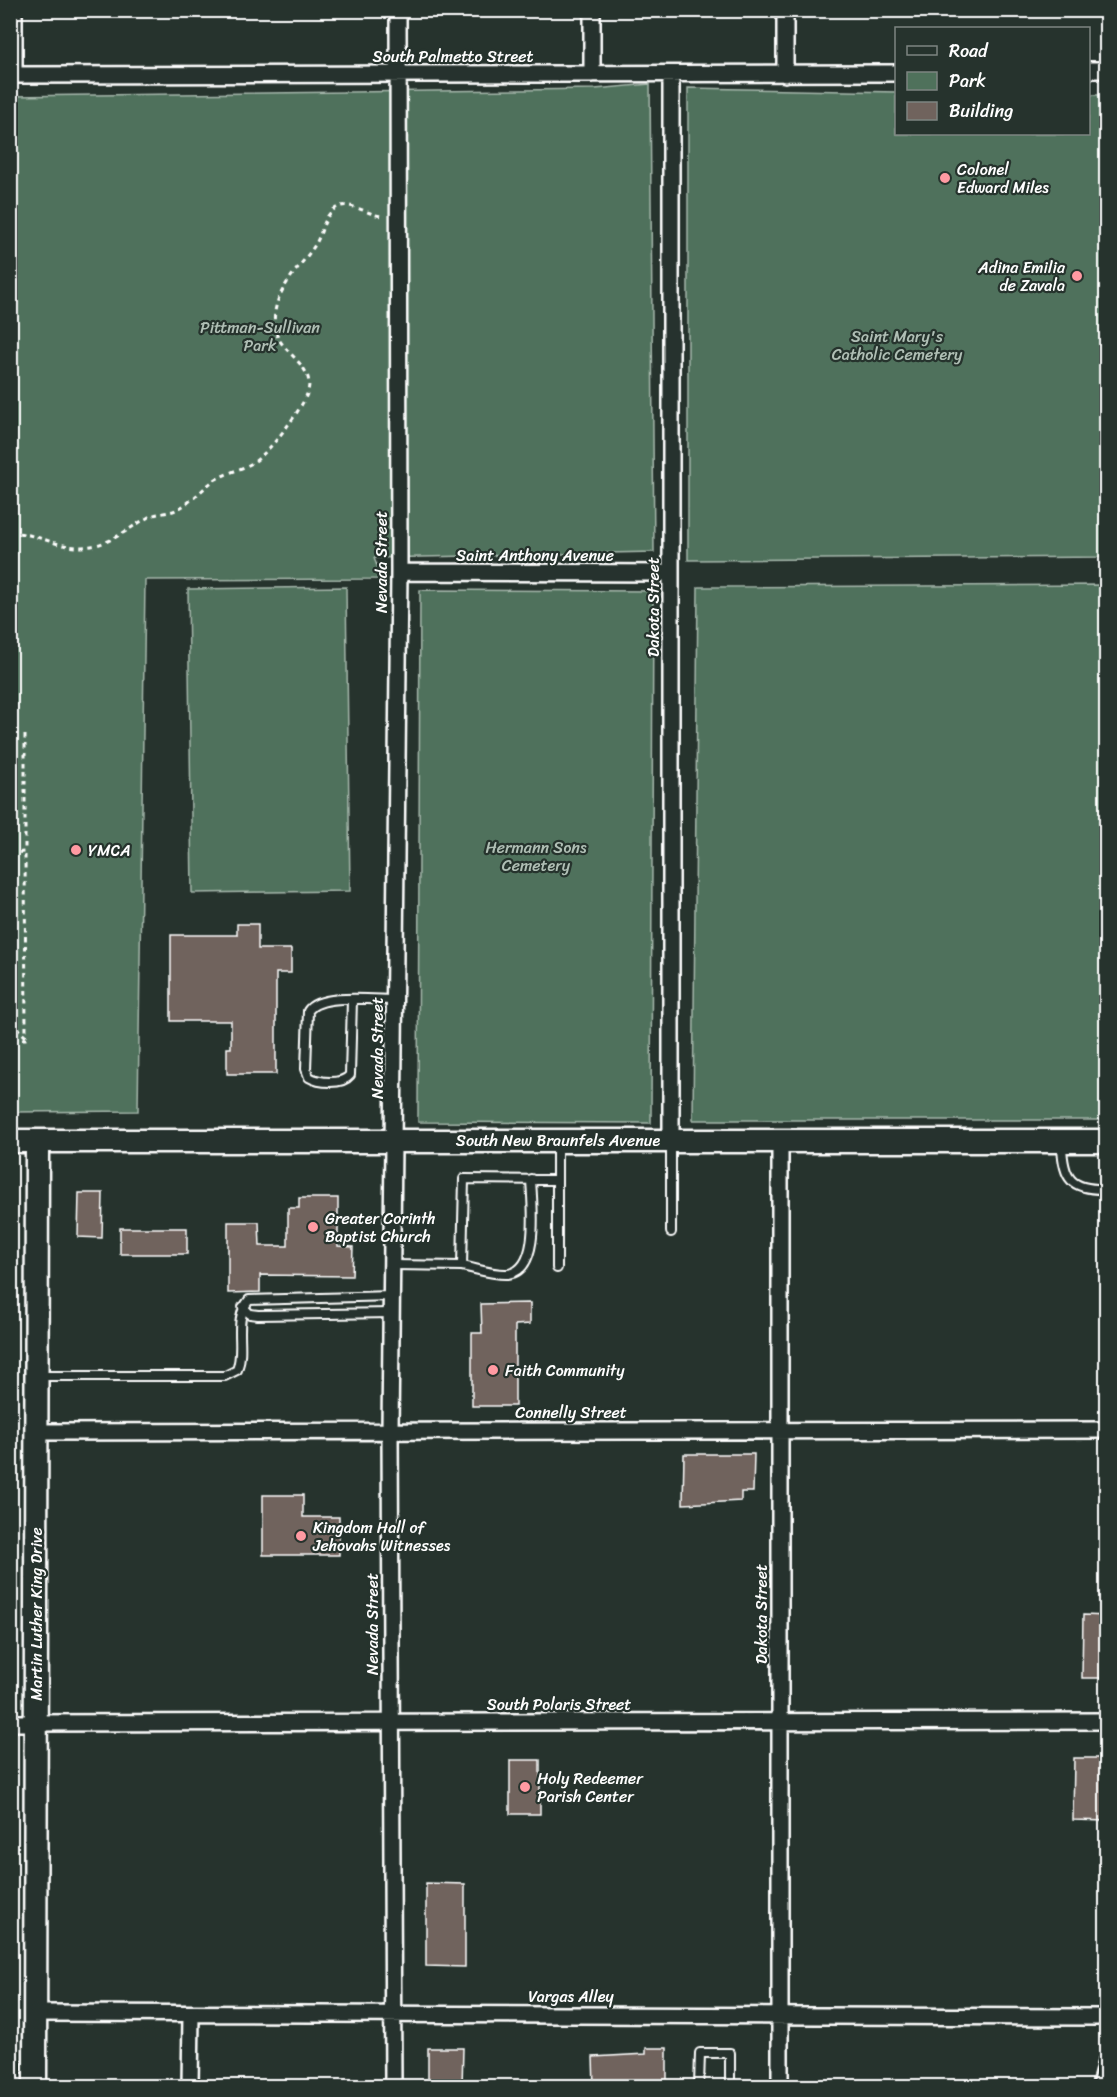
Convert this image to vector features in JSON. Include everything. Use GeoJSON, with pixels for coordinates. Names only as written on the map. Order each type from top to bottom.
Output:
{"type":"FeatureCollection","features":[{"type":"Feature","properties":{"kind":"main road","name":"South New Braunfels Avenue"},"geometry":{"type":"LineString","coordinates":[[10,1141],[394,1139],[1107,1141]]}},
{"type":"Feature","properties":{"kind":"main road","name":"Martin Luther King Drive"},"geometry":{"type":"LineString","coordinates":[[35,2086],[37,1141]]}},
{"type":"Feature","properties":{"kind":"street"},"geometry":{"type":"LineString","coordinates":[[12,75],[14,10]]}},
{"type":"Feature","properties":{"kind":"street","name":"Nevada Street"},"geometry":{"type":"LineString","coordinates":[[393,2086],[390,1431],[399,572],[398,10]]}},
{"type":"Feature","properties":{"kind":"street"},"geometry":{"type":"LineString","coordinates":[[592,10],[592,74]]}},
{"type":"Feature","properties":{"kind":"street"},"geometry":{"type":"LineString","coordinates":[[785,10],[785,74]]}},
{"type":"Feature","properties":{"kind":"street"},"geometry":{"type":"LineString","coordinates":[[1090,70],[1107,70]]}},
{"type":"Feature","properties":{"kind":"street","name":"South Palmetto Street"},"geometry":{"type":"LineString","coordinates":[[12,75],[895,73]]}},
{"type":"Feature","properties":{"kind":"street","name":"Dakota Street"},"geometry":{"type":"LineString","coordinates":[[671,74],[671,1141]]}},
{"type":"Feature","properties":{"kind":"street","name":"Saint Anthony Avenue"},"geometry":{"type":"LineString","coordinates":[[399,572],[671,573]]}},
{"type":"Feature","properties":{"kind":"street","name":"Dakota Street"},"geometry":{"type":"LineString","coordinates":[[780,1141],[778,1722],[780,2086]]}},
{"type":"Feature","properties":{"kind":"street","name":"Connelly Street"},"geometry":{"type":"LineString","coordinates":[[36,1432],[1107,1430]]}},
{"type":"Feature","properties":{"kind":"street","name":"South Polaris Street"},"geometry":{"type":"LineString","coordinates":[[10,1723],[1107,1721]]}},
{"type":"Feature","properties":{"kind":"street","name":"Vargas Alley"},"geometry":{"type":"LineString","coordinates":[[35,2013],[1107,2017]]}},
{"type":"Feature","properties":{"kind":"street"},"geometry":{"type":"LineString","coordinates":[[190,2086],[191,2015]]}},
{"type":"Feature","properties":{"kind":"street"},"geometry":{"type":"LineString","coordinates":[[1100,2086],[1107,2062]]}},
{"type":"Feature","properties":{"kind":"lane"},"geometry":{"type":"LineString","coordinates":[[352,1000],[350,1075],[343,1081],[316,1081],[309,1077],[306,1069],[308,1011],[312,1004],[321,1000],[352,1000],[395,1000]]}},
{"type":"Feature","properties":{"kind":"lane"},"geometry":{"type":"LineString","coordinates":[[557,1140],[557,1268]]}},
{"type":"Feature","properties":{"kind":"lane"},"geometry":{"type":"LineString","coordinates":[[671,1141],[671,1232]]}},
{"type":"Feature","properties":{"kind":"lane"},"geometry":{"type":"LineString","coordinates":[[1062,1141],[1063,1167],[1076,1185],[1087,1190],[1107,1189]]}},
{"type":"Feature","properties":{"kind":"lane"},"geometry":{"type":"LineString","coordinates":[[462,1266],[464,1179],[557,1180]]}},
{"type":"Feature","properties":{"kind":"lane"},"geometry":{"type":"LineString","coordinates":[[393,1265],[462,1266],[493,1273],[520,1271],[528,1260],[531,1247],[531,1179]]}},
{"type":"Feature","properties":{"kind":"lane"},"geometry":{"type":"LineString","coordinates":[[36,1376],[225,1376],[233,1374],[240,1361],[240,1314],[249,1300],[392,1296]]}},
{"type":"Feature","properties":{"kind":"lane"},"geometry":{"type":"LineString","coordinates":[[243,1307],[250,1314],[258,1315],[392,1313]]}},
{"type":"Feature","properties":{"kind":"lane"},"geometry":{"type":"LineString","coordinates":[[699,2086],[700,2053],[730,2053],[730,2086]]}},
{"type":"Feature","properties":{"kind":"path"},"geometry":{"type":"LineString","coordinates":[[10,533],[72,546],[102,544],[115,540],[148,517],[180,507],[215,480],[256,460],[291,418],[306,395],[309,385],[304,369],[278,342],[275,328],[277,304],[285,284],[314,246],[328,215],[340,206],[352,207],[378,216],[398,216]]}},
{"type":"Feature","properties":{"kind":"path"},"geometry":{"type":"LineString","coordinates":[[10,1039],[28,1039],[26,1036],[25,735]]}},
{"type":"Feature","properties":{"kind":"path"},"geometry":{"type":"LineString","coordinates":[[10,792],[14,800],[10,823]]}},
{"type":"Feature","properties":{"kind":"path"},"geometry":{"type":"LineString","coordinates":[[10,899],[15,878],[10,853],[25,852]]}},
{"type":"Feature","properties":{"kind":"path"},"geometry":{"type":"LineString","coordinates":[[10,964],[15,974],[14,990],[10,999]]}},
{"type":"Feature","properties":{"kind":"path"},"geometry":{"type":"LineString","coordinates":[[10,1022],[26,1036]]}},
{"type":"Feature","properties":{"kind":"green space","name":"Pittman-Sullivan Park"},"geometry":{"type":"Polygon","coordinates":[[[650,84],[654,552],[374,558],[382,579],[145,580],[138,1111],[11,1112],[11,96],[595,89],[650,84]]]}},
{"type":"Feature","properties":{"kind":"green space","name":"Saint Mary's Catholic Cemetery"},"geometry":{"type":"Polygon","coordinates":[[[688,88],[895,92],[895,135],[1090,135],[1090,95],[1106,95],[1106,557],[688,560],[688,88]]]}},
{"type":"Feature","properties":{"kind":"green space"},"geometry":{"type":"Polygon","coordinates":[[[1106,585],[1106,1120],[693,1120],[698,587],[1106,585]]]}},
{"type":"Feature","properties":{"kind":"green space"},"geometry":{"type":"Polygon","coordinates":[[[346,587],[350,891],[192,893],[188,589],[346,587]]]}},
{"type":"Feature","properties":{"kind":"green space","name":"Hermann Sons Cemetery"},"geometry":{"type":"Polygon","coordinates":[[[420,590],[653,591],[651,1123],[418,1122],[420,590]]]}},
{"type":"Feature","properties":{"kind":"building"},"geometry":{"type":"Polygon","coordinates":[[[237,924],[258,924],[258,949],[291,949],[291,973],[276,973],[276,1074],[227,1074],[227,1048],[231,1048],[231,1021],[171,1021],[171,935],[237,935],[237,924]]]}},
{"type":"Feature","properties":{"kind":"building"},"geometry":{"type":"Polygon","coordinates":[[[79,1193],[103,1193],[102,1238],[78,1237],[79,1193]]]}},
{"type":"Feature","properties":{"kind":"building","name":"Greater Corinth Baptist Church"},"geometry":{"type":"Polygon","coordinates":[[[299,1198],[338,1198],[338,1246],[353,1247],[352,1276],[260,1275],[260,1292],[228,1293],[228,1222],[259,1222],[260,1246],[288,1246],[288,1208],[299,1208],[299,1198]]]}},
{"type":"Feature","properties":{"kind":"building"},"geometry":{"type":"Polygon","coordinates":[[[120,1228],[187,1228],[187,1254],[120,1254],[120,1228]]]}},
{"type":"Feature","properties":{"kind":"building","name":"Faith Community"},"geometry":{"type":"Polygon","coordinates":[[[530,1303],[530,1324],[515,1325],[515,1406],[472,1406],[472,1333],[482,1333],[481,1304],[530,1303]]]}},
{"type":"Feature","properties":{"kind":"building"},"geometry":{"type":"Polygon","coordinates":[[[684,1454],[754,1454],[753,1492],[741,1492],[741,1501],[683,1504],[684,1454]]]}},
{"type":"Feature","properties":{"kind":"building","name":"Kingdom Hall of Jehovahs Witnesses"},"geometry":{"type":"Polygon","coordinates":[[[263,1495],[303,1495],[303,1517],[339,1517],[339,1555],[263,1555],[263,1495]]]}},
{"type":"Feature","properties":{"kind":"building"},"geometry":{"type":"Polygon","coordinates":[[[1083,1615],[1107,1616],[1107,1678],[1082,1678],[1083,1615]]]}},
{"type":"Feature","properties":{"kind":"building"},"geometry":{"type":"Polygon","coordinates":[[[1074,1758],[1103,1758],[1103,1789],[1107,1789],[1107,1821],[1073,1820],[1074,1758]]]}},
{"type":"Feature","properties":{"kind":"building","name":"Holy Redeemer Parish Center"},"geometry":{"type":"Polygon","coordinates":[[[510,1760],[540,1760],[540,1814],[510,1814],[510,1760]]]}},
{"type":"Feature","properties":{"kind":"building"},"geometry":{"type":"Polygon","coordinates":[[[426,1883],[465,1884],[465,1967],[426,1966],[426,1883]]]}},
{"type":"Feature","properties":{"kind":"building"},"geometry":{"type":"Polygon","coordinates":[[[428,2048],[463,2048],[462,2086],[428,2086],[428,2048]]]}},
{"type":"Feature","properties":{"kind":"building"},"geometry":{"type":"Polygon","coordinates":[[[646,2048],[667,2048],[667,2086],[594,2086],[593,2057],[646,2054],[646,2048]]]}},
{"type":"Feature","properties":{"kind":"place","name":"Colonel Edward Miles"},"geometry":{"type":"Point","coordinates":[945,178]}},
{"type":"Feature","properties":{"kind":"place","name":"Adina Emilia de Zavala"},"geometry":{"type":"Point","coordinates":[1077,276]}},
{"type":"Feature","properties":{"kind":"place","name":"YMCA"},"geometry":{"type":"Point","coordinates":[76,850]}},
{"type":"Feature","properties":{"kind":"place","name":"Greater Corinth Baptist Church"},"geometry":{"type":"Point","coordinates":[313,1227]}},
{"type":"Feature","properties":{"kind":"place","name":"Faith Community"},"geometry":{"type":"Point","coordinates":[493,1370]}},
{"type":"Feature","properties":{"kind":"place","name":"Kingdom Hall of Jehovahs Witnesses"},"geometry":{"type":"Point","coordinates":[301,1536]}},
{"type":"Feature","properties":{"kind":"place","name":"Holy Redeemer Parish Center"},"geometry":{"type":"Point","coordinates":[525,1787]}}]}
